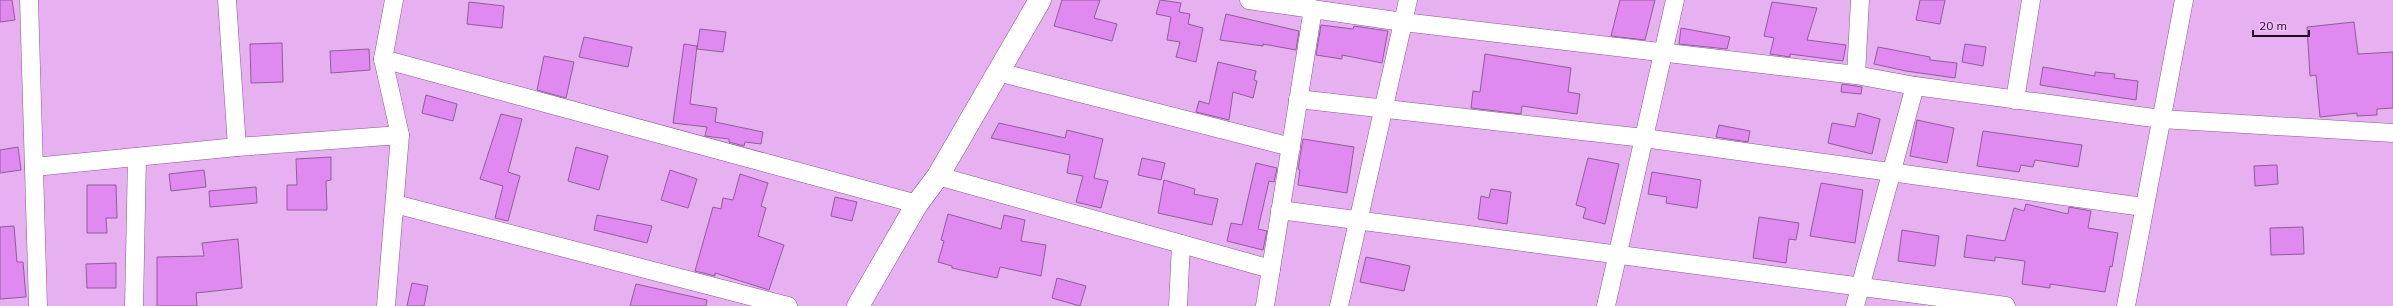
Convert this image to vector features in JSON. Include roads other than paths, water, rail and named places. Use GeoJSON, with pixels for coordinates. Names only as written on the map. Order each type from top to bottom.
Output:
{"type":"FeatureCollection","features":[{"type":"Feature","properties":{"kind":"street"},"geometry":{"type":"LineString","coordinates":[[29,0],[38,306]]}},
{"type":"Feature","properties":{"kind":"street"},"geometry":{"type":"LineString","coordinates":[[227,0],[237,147]]}},
{"type":"Feature","properties":{"kind":"street"},"geometry":{"type":"LineString","coordinates":[[386,306],[400,135],[383,59],[394,0]]}},
{"type":"Feature","properties":{"kind":"street"},"geometry":{"type":"LineString","coordinates":[[858,306],[917,204],[938,176],[1040,0]]}},
{"type":"Feature","properties":{"kind":"street"},"geometry":{"type":"LineString","coordinates":[[1249,0],[1403,22],[1663,54],[1856,75],[1914,86],[2162,119],[2393,133]]}},
{"type":"Feature","properties":{"kind":"street"},"geometry":{"type":"LineString","coordinates":[[1339,306],[1408,0]]}},
{"type":"Feature","properties":{"kind":"street"},"geometry":{"type":"LineString","coordinates":[[1606,306],[1675,0]]}},
{"type":"Feature","properties":{"kind":"street"},"geometry":{"type":"LineString","coordinates":[[1856,75],[1860,0]]}},
{"type":"Feature","properties":{"kind":"street"},"geometry":{"type":"LineString","coordinates":[[2015,100],[2031,0]]}},
{"type":"Feature","properties":{"kind":"street"},"geometry":{"type":"LineString","coordinates":[[2126,306],[2143,207],[2162,119],[2184,0]]}},
{"type":"Feature","properties":{"kind":"street"},"geometry":{"type":"LineString","coordinates":[[1265,306],[1313,9]]}},
{"type":"Feature","properties":{"kind":"street"},"geometry":{"type":"LineString","coordinates":[[383,59],[917,204]]}},
{"type":"Feature","properties":{"kind":"street"},"geometry":{"type":"LineString","coordinates":[[998,72],[1290,147]]}},
{"type":"Feature","properties":{"kind":"street"},"geometry":{"type":"LineString","coordinates":[[1855,306],[1914,86]]}},
{"type":"Feature","properties":{"kind":"street"},"geometry":{"type":"LineString","coordinates":[[1298,99],[1644,138],[2143,207]]}},
{"type":"Feature","properties":{"kind":"street"},"geometry":{"type":"LineString","coordinates":[[34,167],[237,147],[400,135]]}},
{"type":"Feature","properties":{"kind":"street"},"geometry":{"type":"LineString","coordinates":[[134,306],[137,157]]}},
{"type":"Feature","properties":{"kind":"street"},"geometry":{"type":"LineString","coordinates":[[938,176],[1271,269]]}},
{"type":"Feature","properties":{"kind":"street"},"geometry":{"type":"LineString","coordinates":[[395,204],[788,306]]}},
{"type":"Feature","properties":{"kind":"street"},"geometry":{"type":"LineString","coordinates":[[1280,210],[2006,306]]}},
{"type":"Feature","properties":{"kind":"street"},"geometry":{"type":"LineString","coordinates":[[1178,306],[1181,244]]}}]}
